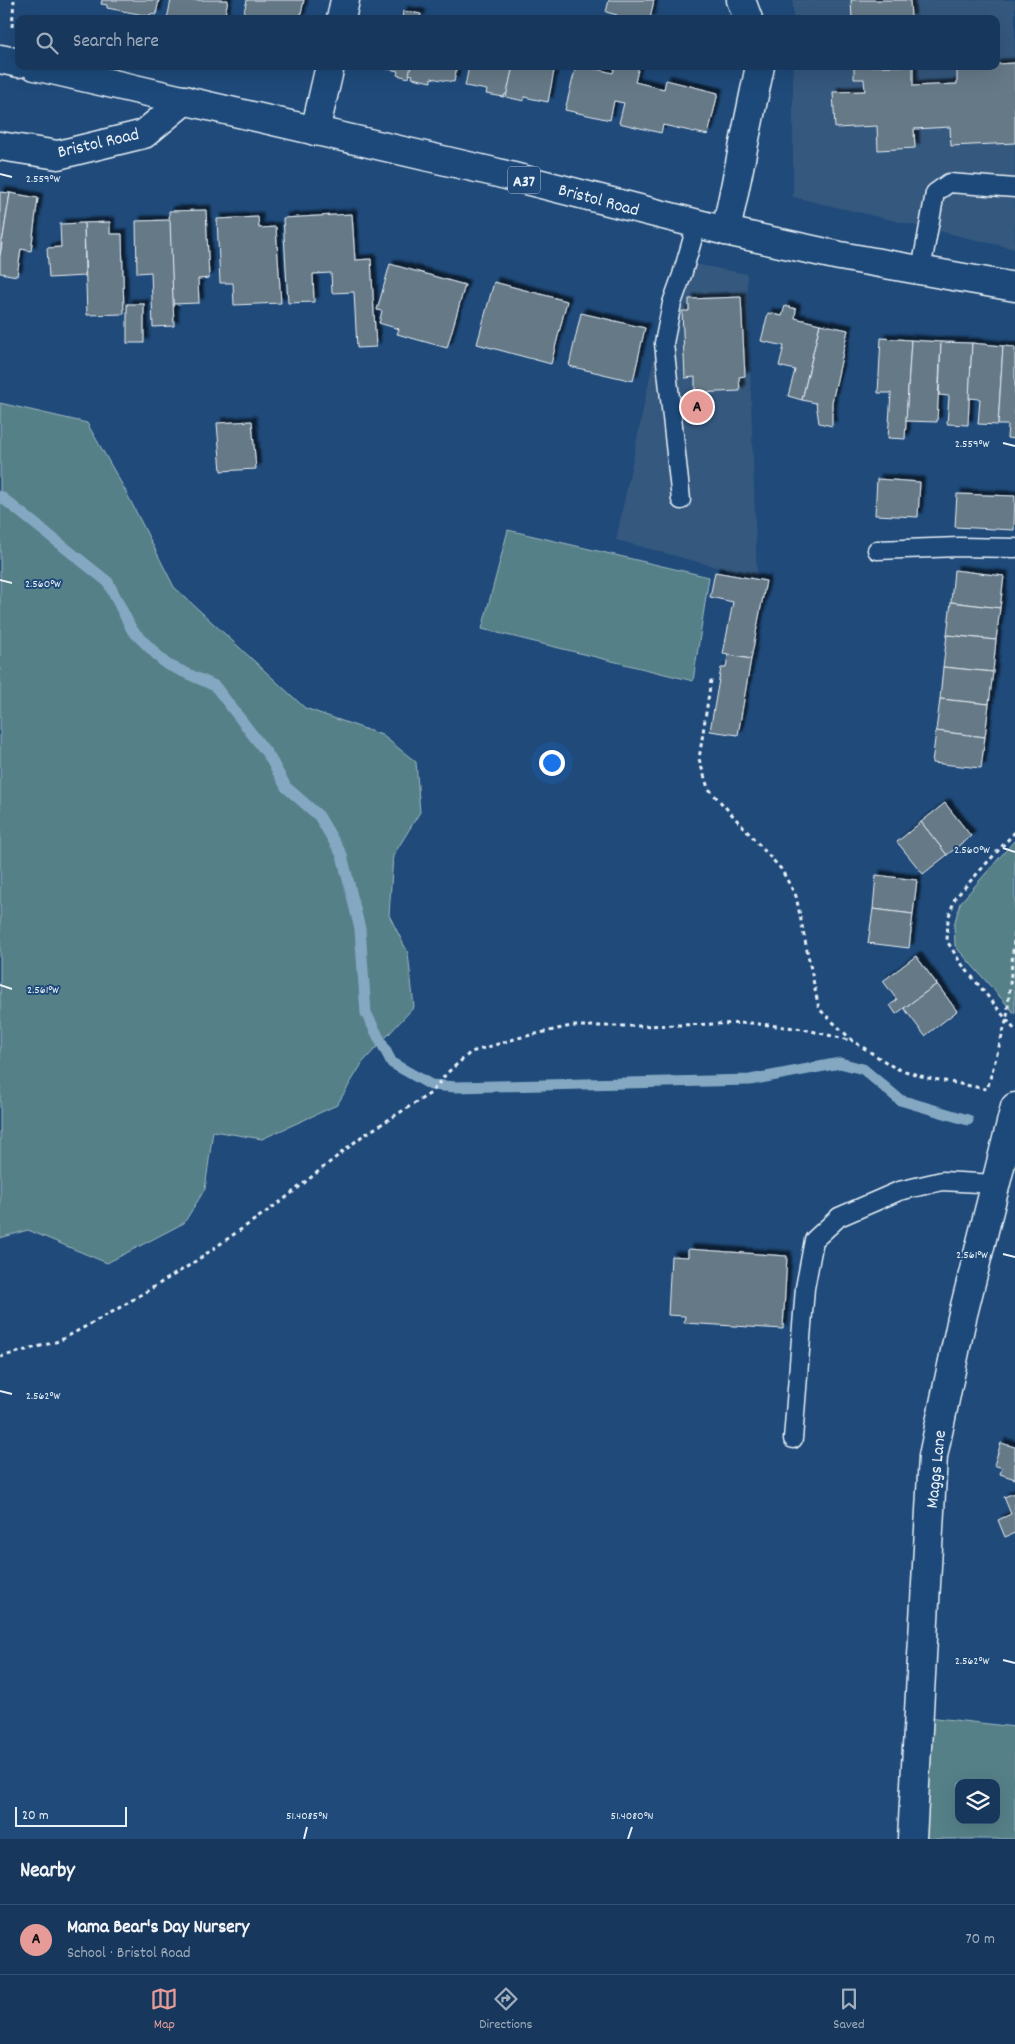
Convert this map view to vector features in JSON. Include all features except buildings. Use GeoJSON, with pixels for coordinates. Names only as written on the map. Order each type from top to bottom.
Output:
{"type":"FeatureCollection","features":[{"type":"Feature","properties":{"kind":"main road"},"geometry":{"type":"LineString","coordinates":[[342,15],[345,0]]}},
{"type":"Feature","properties":{"kind":"main road"},"geometry":{"type":"LineString","coordinates":[[742,0],[747,15]]}},
{"type":"Feature","properties":{"kind":"main road"},"geometry":{"type":"LineString","coordinates":[[0,58],[15,62]]}},
{"type":"Feature","properties":{"kind":"main road","name":"Bristol Road"},"geometry":{"type":"LineString","coordinates":[[53,70],[494,172],[726,231],[840,256],[1015,286]]}},
{"type":"Feature","properties":{"kind":"main road"},"geometry":{"type":"LineString","coordinates":[[315,132],[329,70]]}},
{"type":"Feature","properties":{"kind":"main road"},"geometry":{"type":"LineString","coordinates":[[726,231],[759,70]]}},
{"type":"Feature","properties":{"kind":"main road","name":"Bristol Road"},"geometry":{"type":"LineString","coordinates":[[0,146],[58,155],[144,134],[185,100]]}},
{"type":"Feature","properties":{"kind":"main road","name":"Maggs Lane"},"geometry":{"type":"LineString","coordinates":[[912,1839],[934,1456],[962,1318],[1015,1107]]}},
{"type":"Feature","properties":{"kind":"lane"},"geometry":{"type":"LineString","coordinates":[[920,270],[935,193],[949,183],[1015,188]]}},
{"type":"Feature","properties":{"kind":"lane"},"geometry":{"type":"LineString","coordinates":[[681,500],[664,343],[672,302],[697,224]]}},
{"type":"Feature","properties":{"kind":"lane"},"geometry":{"type":"LineString","coordinates":[[877,550],[959,547],[1015,548]]}},
{"type":"Feature","properties":{"kind":"lane"},"geometry":{"type":"LineString","coordinates":[[793,1439],[805,1288],[814,1240],[839,1217],[899,1191],[942,1181],[996,1184]]}},
{"type":"Feature","properties":{"kind":"path"},"geometry":{"type":"LineString","coordinates":[[711,680],[699,759],[708,788],[781,869],[796,896],[819,1009],[853,1041],[895,1068],[928,1078],[988,1089],[1007,1018],[1015,929]]}},
{"type":"Feature","properties":{"kind":"path"},"geometry":{"type":"LineString","coordinates":[[1015,832],[955,898],[948,919],[947,941],[960,962],[1015,1030]]}},
{"type":"Feature","properties":{"kind":"path"},"geometry":{"type":"LineString","coordinates":[[0,1357],[59,1341],[114,1311],[181,1270],[283,1200],[361,1137],[431,1093],[447,1073],[472,1052],[518,1038],[571,1026],[751,1023],[803,1029],[853,1041]]}},
{"type":"Feature","properties":{"kind":"shaded area"},"geometry":{"type":"Polygon","coordinates":[[[793,0],[1015,0],[1015,249],[793,197],[793,70],[1000,70],[1000,15],[793,15],[793,0]]]}},
{"type":"Feature","properties":{"kind":"shaded area"},"geometry":{"type":"Polygon","coordinates":[[[674,260],[747,274],[757,578],[616,540],[674,260]]]}},
{"type":"Feature","properties":{"kind":"green space"},"geometry":{"type":"Polygon","coordinates":[[[0,403],[87,423],[124,488],[174,587],[305,708],[382,735],[416,762],[420,812],[393,856],[389,915],[408,953],[414,1007],[363,1062],[337,1105],[262,1139],[213,1131],[205,1189],[184,1223],[107,1263],[28,1230],[0,1238],[0,403]]]}},
{"type":"Feature","properties":{"kind":"green space"},"geometry":{"type":"Polygon","coordinates":[[[508,530],[709,577],[693,681],[482,629],[508,530]]]}},
{"type":"Feature","properties":{"kind":"green space"},"geometry":{"type":"Polygon","coordinates":[[[1014,841],[1015,1014],[955,946],[954,925],[960,903],[1014,841]]]}},
{"type":"Feature","properties":{"kind":"green space"},"geometry":{"type":"Polygon","coordinates":[[[928,1717],[1015,1727],[1015,1839],[924,1839],[928,1717]]]}},
{"type":"Feature","properties":{"kind":"waterway"},"geometry":{"type":"LineString","coordinates":[[0,496],[108,582],[132,630],[166,664],[215,686],[269,756],[286,787],[319,816],[342,855],[360,929],[366,1013],[392,1063],[431,1085],[456,1087],[750,1080],[840,1063],[863,1069],[900,1100],[968,1120]]}},
{"type":"Feature","properties":{"kind":"place","name":"Mama Bear's Day Nursery"},"geometry":{"type":"Point","coordinates":[697,407]}}]}
